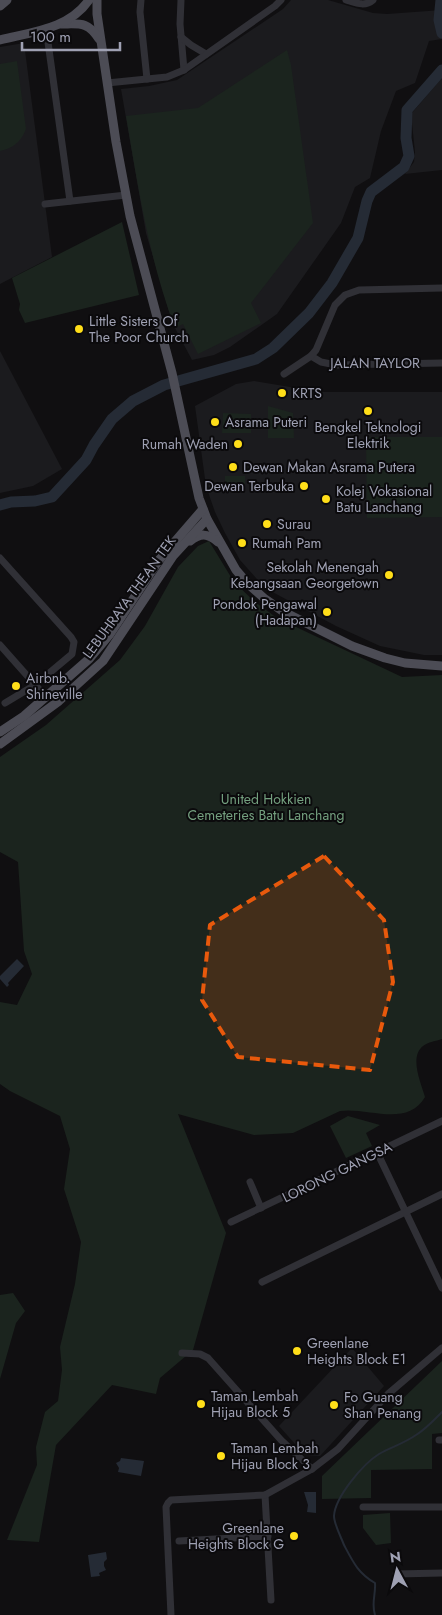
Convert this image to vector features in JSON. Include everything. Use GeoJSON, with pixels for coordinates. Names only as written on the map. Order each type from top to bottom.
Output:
{"type":"FeatureCollection","features":[{"type":"Feature","properties":{"kind":"main road"},"geometry":{"type":"LineString","coordinates":[[0,6],[7,0]]}},
{"type":"Feature","properties":{"kind":"main road"},"geometry":{"type":"LineString","coordinates":[[60,24],[77,13],[89,0]]}},
{"type":"Feature","properties":{"kind":"main road"},"geometry":{"type":"LineString","coordinates":[[97,0],[101,44],[126,195],[172,373],[202,509],[207,519],[236,570],[265,599],[299,620],[368,653],[405,663],[442,666]]}},
{"type":"Feature","properties":{"kind":"main road"},"geometry":{"type":"LineString","coordinates":[[0,40],[60,24],[82,24],[94,31],[101,44]]}},
{"type":"Feature","properties":{"kind":"main road"},"geometry":{"type":"LineString","coordinates":[[0,35],[20,35]]}},
{"type":"Feature","properties":{"kind":"main road","name":"LEBUHRAYA THEAN TEK"},"geometry":{"type":"LineString","coordinates":[[0,732],[24,716],[76,672],[99,648],[158,560],[202,509]]}},
{"type":"Feature","properties":{"kind":"main road","name":"LEBUHRAYA THEAN TEK"},"geometry":{"type":"LineString","coordinates":[[0,744],[59,701],[103,661],[117,643],[152,587],[182,547],[207,519]]}},
{"type":"Feature","properties":{"kind":"main road"},"geometry":{"type":"LineString","coordinates":[[182,547],[197,536],[204,534],[210,535],[222,545]]}},
{"type":"Feature","properties":{"kind":"street"},"geometry":{"type":"LineString","coordinates":[[141,0],[140,12],[147,79]]}},
{"type":"Feature","properties":{"kind":"street"},"geometry":{"type":"LineString","coordinates":[[181,0],[181,36],[184,70]]}},
{"type":"Feature","properties":{"kind":"street"},"geometry":{"type":"LineString","coordinates":[[107,83],[167,77],[184,70],[281,0]]}},
{"type":"Feature","properties":{"kind":"street"},"geometry":{"type":"LineString","coordinates":[[346,0],[363,5],[373,0]]}},
{"type":"Feature","properties":{"kind":"street"},"geometry":{"type":"LineString","coordinates":[[46,28],[70,201]]}},
{"type":"Feature","properties":{"kind":"street"},"geometry":{"type":"LineString","coordinates":[[181,36],[206,54]]}},
{"type":"Feature","properties":{"kind":"street"},"geometry":{"type":"LineString","coordinates":[[45,204],[126,195]]}},
{"type":"Feature","properties":{"kind":"street"},"geometry":{"type":"LineString","coordinates":[[284,374],[311,356],[320,342],[335,305],[345,294],[359,290],[442,287],[442,296]]}},
{"type":"Feature","properties":{"kind":"street","name":"JALAN TAYLOR"},"geometry":{"type":"LineString","coordinates":[[311,356],[320,362],[336,365],[442,363]]}},
{"type":"Feature","properties":{"kind":"street"},"geometry":{"type":"LineString","coordinates":[[0,558],[74,642],[72,654],[35,685],[5,703]]}},
{"type":"Feature","properties":{"kind":"street"},"geometry":{"type":"LineString","coordinates":[[0,646],[46,697]]}},
{"type":"Feature","properties":{"kind":"street","name":"LORONG GANGSA"},"geometry":{"type":"LineString","coordinates":[[231,1222],[442,1121]]}},
{"type":"Feature","properties":{"kind":"street"},"geometry":{"type":"LineString","coordinates":[[377,1152],[442,1288]]}},
{"type":"Feature","properties":{"kind":"street"},"geometry":{"type":"LineString","coordinates":[[250,1182],[261,1208]]}},
{"type":"Feature","properties":{"kind":"street"},"geometry":{"type":"LineString","coordinates":[[262,1282],[442,1194]]}},
{"type":"Feature","properties":{"kind":"street"},"geometry":{"type":"LineString","coordinates":[[171,1615],[166,1508],[171,1500],[265,1495],[312,1469],[338,1449],[388,1394],[442,1348]]}},
{"type":"Feature","properties":{"kind":"street"},"geometry":{"type":"LineString","coordinates":[[182,1353],[200,1354],[208,1358],[281,1440],[312,1469]]}},
{"type":"Feature","properties":{"kind":"street"},"geometry":{"type":"LineString","coordinates":[[265,1495],[271,1600]]}},
{"type":"Feature","properties":{"kind":"street"},"geometry":{"type":"LineString","coordinates":[[364,1507],[442,1507]]}},
{"type":"Feature","properties":{"kind":"street"},"geometry":{"type":"LineString","coordinates":[[179,1541],[268,1536]]}},
{"type":"Feature","properties":{"kind":"street"},"geometry":{"type":"LineString","coordinates":[[396,1574],[442,1573]]}},
{"type":"Feature","properties":{"kind":"highlighted area"},"geometry":{"type":"Polygon","coordinates":[[[324,856],[384,920],[393,982],[370,1070],[238,1057],[202,1000],[210,925],[324,856]]]}},
{"type":"Feature","properties":{"kind":"shaded area"},"geometry":{"type":"Polygon","coordinates":[[[291,0],[328,0],[373,13],[387,14],[442,10],[442,39],[429,41],[415,83],[396,91],[381,131],[370,178],[355,187],[341,223],[277,314],[230,347],[214,355],[192,360],[175,328],[146,233],[121,89],[177,80],[283,9],[291,0]]]}},
{"type":"Feature","properties":{"kind":"shaded area"},"geometry":{"type":"Polygon","coordinates":[[[24,43],[52,257],[0,284],[0,47],[24,43]]]}},
{"type":"Feature","properties":{"kind":"shaded area"},"geometry":{"type":"Polygon","coordinates":[[[442,78],[442,170],[405,174],[414,162],[415,152],[411,114],[442,78]]]}},
{"type":"Feature","properties":{"kind":"shaded area"},"geometry":{"type":"Polygon","coordinates":[[[0,351],[62,469],[33,486],[0,493],[0,351]]]}},
{"type":"Feature","properties":{"kind":"shaded area","name":"Kolej Vokasional Batu Lanchang"},"geometry":{"type":"Polygon","coordinates":[[[254,381],[320,392],[442,392],[442,655],[424,655],[380,646],[336,626],[265,588],[240,560],[215,512],[206,486],[195,406],[236,384],[254,381]]]}},
{"type":"Feature","properties":{"kind":"shaded area"},"geometry":{"type":"Polygon","coordinates":[[[17,959],[24,966],[8,983],[7,987],[0,979],[0,976],[17,959]]]}},
{"type":"Feature","properties":{"kind":"shaded area"},"geometry":{"type":"Polygon","coordinates":[[[352,1348],[384,1386],[320,1456],[305,1455],[279,1426],[352,1348]]]}},
{"type":"Feature","properties":{"kind":"shaded area"},"geometry":{"type":"Polygon","coordinates":[[[121,1458],[144,1461],[141,1476],[118,1472],[119,1468],[116,1463],[121,1458]]]}},
{"type":"Feature","properties":{"kind":"shaded area"},"geometry":{"type":"Polygon","coordinates":[[[304,1492],[316,1492],[316,1513],[307,1512],[308,1505],[304,1492]]]}},
{"type":"Feature","properties":{"kind":"shaded area"},"geometry":{"type":"Polygon","coordinates":[[[106,1552],[107,1559],[104,1562],[104,1566],[106,1570],[99,1573],[100,1576],[91,1577],[88,1555],[106,1552]]]}},
{"type":"Feature","properties":{"kind":"green space"},"geometry":{"type":"Polygon","coordinates":[[[287,50],[291,65],[313,223],[251,303],[261,323],[198,354],[183,324],[175,328],[158,276],[145,223],[126,116],[198,108],[287,50]]]}},
{"type":"Feature","properties":{"kind":"green space"},"geometry":{"type":"Polygon","coordinates":[[[17,61],[26,129],[22,138],[16,144],[0,151],[0,64],[17,61]]]}},
{"type":"Feature","properties":{"kind":"green space"},"geometry":{"type":"Polygon","coordinates":[[[122,222],[139,295],[25,323],[19,310],[20,304],[12,278],[122,222]]]}},
{"type":"Feature","properties":{"kind":"green space"},"geometry":{"type":"Polygon","coordinates":[[[268,406],[293,413],[294,438],[268,438],[268,406]]]}},
{"type":"Feature","properties":{"kind":"green space"},"geometry":{"type":"Polygon","coordinates":[[[223,413],[251,414],[251,433],[222,433],[223,413]]]}},
{"type":"Feature","properties":{"kind":"green space"},"geometry":{"type":"Polygon","coordinates":[[[366,437],[442,437],[442,517],[367,518],[366,437]]]}},
{"type":"Feature","properties":{"kind":"green space"},"geometry":{"type":"Polygon","coordinates":[[[225,476],[245,476],[245,492],[225,492],[225,476]]]}},
{"type":"Feature","properties":{"kind":"green space","name":"United Hokkien Cemeteries Batu Lanchang"},"geometry":{"type":"Polygon","coordinates":[[[209,541],[234,582],[255,602],[277,618],[402,677],[442,675],[442,1039],[423,1046],[419,1051],[416,1063],[425,1097],[408,1112],[386,1114],[340,1111],[293,1133],[254,1135],[178,1114],[226,1233],[193,1350],[160,1378],[156,1394],[112,1385],[56,1445],[39,1542],[7,1540],[37,1465],[36,1447],[45,1412],[58,1401],[62,1370],[60,1347],[75,1284],[81,1242],[64,1189],[70,1149],[60,1116],[0,1084],[0,1002],[17,1005],[32,974],[24,951],[18,862],[0,852],[0,757],[46,725],[120,660],[145,626],[178,567],[198,546],[209,541]]]}},
{"type":"Feature","properties":{"kind":"green space"},"geometry":{"type":"Polygon","coordinates":[[[348,1116],[380,1125],[366,1133],[372,1146],[346,1158],[330,1126],[348,1116]]]}},
{"type":"Feature","properties":{"kind":"green space"},"geometry":{"type":"Polygon","coordinates":[[[13,1293],[25,1311],[16,1323],[0,1379],[0,1295],[13,1293]]]}},
{"type":"Feature","properties":{"kind":"green space"},"geometry":{"type":"Polygon","coordinates":[[[442,1361],[442,1433],[432,1434],[432,1469],[371,1470],[371,1498],[322,1499],[322,1476],[442,1361]]]}},
{"type":"Feature","properties":{"kind":"green space"},"geometry":{"type":"Polygon","coordinates":[[[390,1513],[391,1543],[376,1545],[363,1528],[363,1515],[390,1513]]]}},
{"type":"Feature","properties":{"kind":"waterway"},"geometry":{"type":"LineString","coordinates":[[441,0],[439,20],[442,33]]}},
{"type":"Feature","properties":{"kind":"waterway"},"geometry":{"type":"LineString","coordinates":[[0,505],[52,497],[86,460],[112,419],[133,401],[164,385],[256,359],[273,348],[309,313],[332,283],[358,238],[371,192],[404,167],[409,156],[406,138],[407,110],[442,70]]}},
{"type":"Feature","properties":{"kind":"waterway"},"geometry":{"type":"LineString","coordinates":[[375,1615],[373,1606],[375,1583],[360,1571],[347,1551],[335,1523],[336,1508],[344,1491],[365,1465],[379,1454],[420,1433],[442,1412]]}},
{"type":"Feature","properties":{"kind":"place","name":"Little Sisters Of The Poor Church"},"geometry":{"type":"Point","coordinates":[79,329]}},
{"type":"Feature","properties":{"kind":"place","name":"KRTS"},"geometry":{"type":"Point","coordinates":[282,393]}},
{"type":"Feature","properties":{"kind":"place","name":"Bengkel Teknologi Elektrik"},"geometry":{"type":"Point","coordinates":[368,411]}},
{"type":"Feature","properties":{"kind":"place","name":"Asrama Puteri"},"geometry":{"type":"Point","coordinates":[215,422]}},
{"type":"Feature","properties":{"kind":"place","name":"Rumah Waden"},"geometry":{"type":"Point","coordinates":[238,444]}},
{"type":"Feature","properties":{"kind":"place","name":"Dewan Makan Asrama Putera"},"geometry":{"type":"Point","coordinates":[233,467]}},
{"type":"Feature","properties":{"kind":"place","name":"Dewan Terbuka"},"geometry":{"type":"Point","coordinates":[304,486]}},
{"type":"Feature","properties":{"kind":"place","name":"Kolej Vokasional Batu Lanchang"},"geometry":{"type":"Point","coordinates":[326,499]}},
{"type":"Feature","properties":{"kind":"place","name":"Surau"},"geometry":{"type":"Point","coordinates":[267,524]}},
{"type":"Feature","properties":{"kind":"place","name":"Rumah Pam"},"geometry":{"type":"Point","coordinates":[242,543]}},
{"type":"Feature","properties":{"kind":"place","name":"Sekolah Menengah Kebangsaan Georgetown"},"geometry":{"type":"Point","coordinates":[389,575]}},
{"type":"Feature","properties":{"kind":"place","name":"Pondok Pengawal (Hadapan)"},"geometry":{"type":"Point","coordinates":[327,612]}},
{"type":"Feature","properties":{"kind":"place","name":"Airbnb. Shineville"},"geometry":{"type":"Point","coordinates":[16,686]}},
{"type":"Feature","properties":{"kind":"place","name":"Greenlane Heights Block E1"},"geometry":{"type":"Point","coordinates":[297,1351]}},
{"type":"Feature","properties":{"kind":"place","name":"Taman Lembah Hijau Block 5"},"geometry":{"type":"Point","coordinates":[201,1404]}},
{"type":"Feature","properties":{"kind":"place","name":"Fo Guang Shan Penang"},"geometry":{"type":"Point","coordinates":[334,1405]}},
{"type":"Feature","properties":{"kind":"place","name":"Taman Lembah Hijau Block 3"},"geometry":{"type":"Point","coordinates":[221,1456]}},
{"type":"Feature","properties":{"kind":"place","name":"Greenlane Heights Block G"},"geometry":{"type":"Point","coordinates":[294,1536]}}]}
